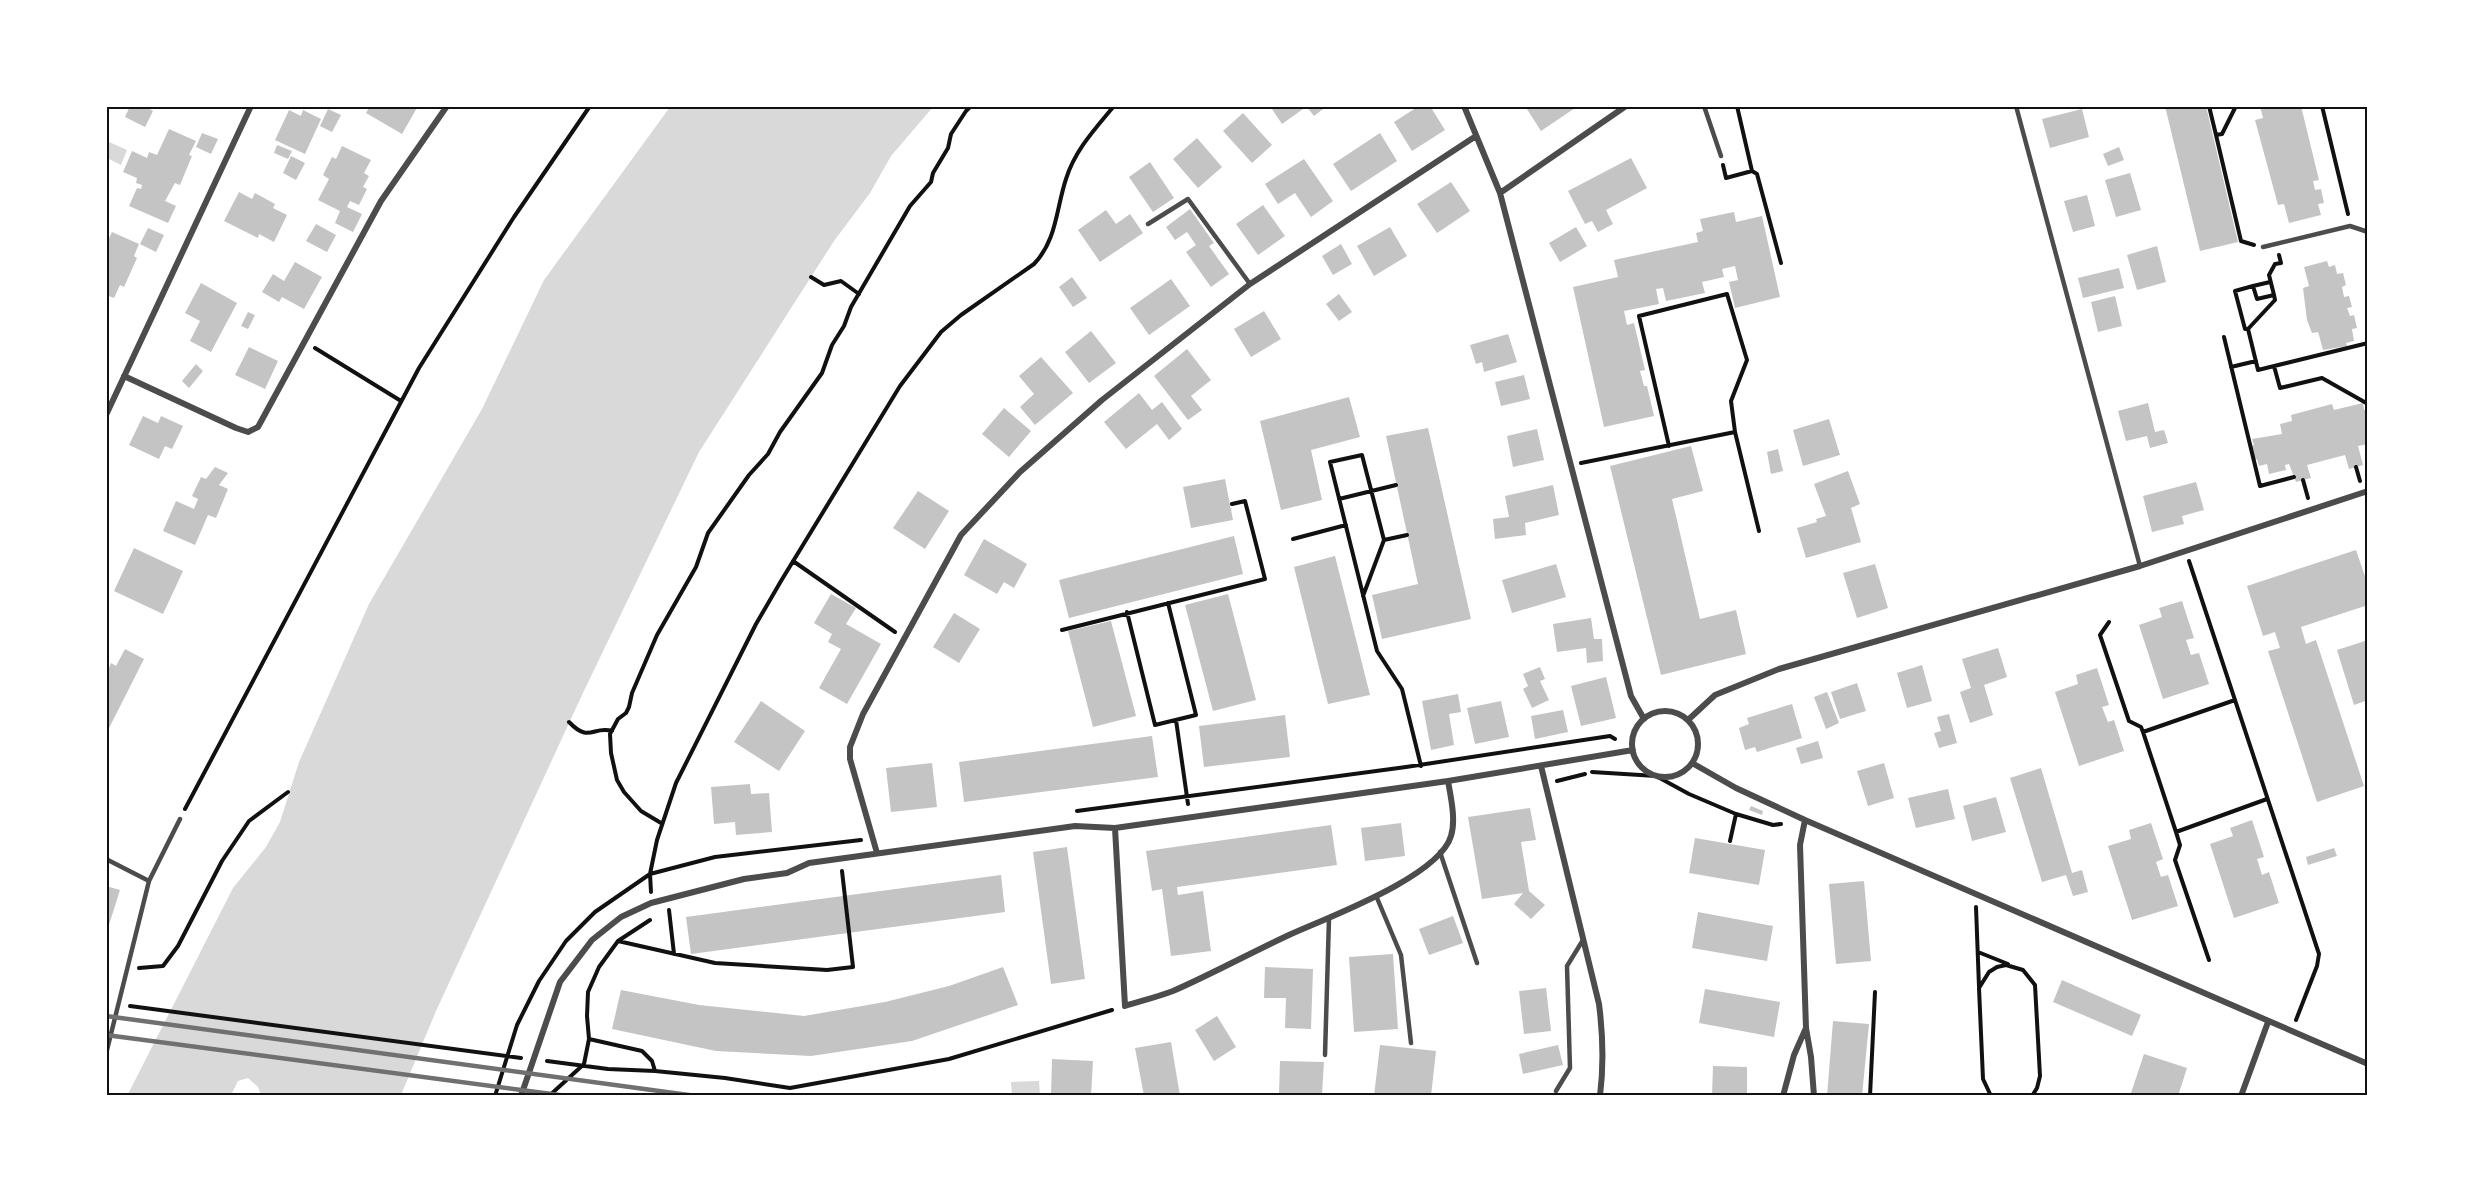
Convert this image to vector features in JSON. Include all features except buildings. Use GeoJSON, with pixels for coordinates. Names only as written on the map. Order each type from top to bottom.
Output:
{"type":"FeatureCollection","features":[{"type":"Feature","properties":{"kind":"street"},"geometry":{"type":"LineString","coordinates":[[106,415],[251,106]]}},
{"type":"Feature","properties":{"kind":"street"},"geometry":{"type":"LineString","coordinates":[[124,376],[248,432],[258,426],[381,201],[447,106]]}},
{"type":"Feature","properties":{"kind":"street"},"geometry":{"type":"LineString","coordinates":[[1464,106],[1500,193],[1631,696],[1644,719]]}},
{"type":"Feature","properties":{"kind":"street"},"geometry":{"type":"LineString","coordinates":[[1500,193],[1626,106]]}},
{"type":"Feature","properties":{"kind":"street"},"geometry":{"type":"LineString","coordinates":[[877,853],[850,759],[850,747],[863,714],[903,637],[961,535],[1020,472],[1102,400],[1250,284],[1476,136]]}},
{"type":"Feature","properties":{"kind":"street"},"geometry":{"type":"LineString","coordinates":[[1688,720],[1715,695],[1779,669],[2140,566],[2367,491]]}},
{"type":"Feature","properties":{"kind":"street"},"geometry":{"type":"LineString","coordinates":[[1662,711],[1680,715],[1688,720],[1694,728],[1698,746],[1692,763],[1676,775],[1656,776],[1641,766],[1633,750],[1634,733],[1644,719],[1662,711]]}},
{"type":"Feature","properties":{"kind":"street"},"geometry":{"type":"LineString","coordinates":[[521,1095],[560,982],[592,940],[621,917],[651,903],[744,879],[787,873],[809,863],[1075,826],[1115,828],[1424,785],[1633,750]]}},
{"type":"Feature","properties":{"kind":"street"},"geometry":{"type":"LineString","coordinates":[[1692,763],[1736,788],[1805,820],[2367,1064]]}},
{"type":"Feature","properties":{"kind":"street"},"geometry":{"type":"LineString","coordinates":[[1541,766],[1599,1004],[1604,1070],[1600,1095]]}},
{"type":"Feature","properties":{"kind":"street"},"geometry":{"type":"LineString","coordinates":[[1115,828],[1125,1006],[1170,992],[1377,898],[1422,868],[1440,852],[1451,837],[1452,810],[1448,781]]}},
{"type":"Feature","properties":{"kind":"street"},"geometry":{"type":"LineString","coordinates":[[1805,820],[1800,845],[1806,1028],[1814,1095]]}},
{"type":"Feature","properties":{"kind":"street"},"geometry":{"type":"LineString","coordinates":[[2241,1095],[2268,1022]]}},
{"type":"Feature","properties":{"kind":"street"},"geometry":{"type":"LineString","coordinates":[[1783,1095],[1794,1055],[1806,1028]]}},
{"type":"Feature","properties":{"kind":"lane"},"geometry":{"type":"LineString","coordinates":[[1704,106],[1721,156]]}},
{"type":"Feature","properties":{"kind":"lane"},"geometry":{"type":"LineString","coordinates":[[2016,106],[2140,566]]}},
{"type":"Feature","properties":{"kind":"lane"},"geometry":{"type":"LineString","coordinates":[[1148,224],[1188,199],[1250,284]]}},
{"type":"Feature","properties":{"kind":"lane"},"geometry":{"type":"LineString","coordinates":[[2262,248],[2350,226],[2367,232]]}},
{"type":"Feature","properties":{"kind":"lane"},"geometry":{"type":"LineString","coordinates":[[106,1054],[149,881],[180,819]]}},
{"type":"Feature","properties":{"kind":"lane"},"geometry":{"type":"LineString","coordinates":[[1440,852],[1477,963]]}},
{"type":"Feature","properties":{"kind":"lane"},"geometry":{"type":"LineString","coordinates":[[106,859],[149,881]]}},
{"type":"Feature","properties":{"kind":"lane"},"geometry":{"type":"LineString","coordinates":[[1377,898],[1401,955],[1411,1043]]}},
{"type":"Feature","properties":{"kind":"lane"},"geometry":{"type":"LineString","coordinates":[[1324,1055],[1329,918]]}},
{"type":"Feature","properties":{"kind":"lane"},"geometry":{"type":"LineString","coordinates":[[1556,1090],[1570,1068],[1567,966],[1584,938]]}},
{"type":"Feature","properties":{"kind":"path"},"geometry":{"type":"LineString","coordinates":[[180,819],[418,368],[514,217],[590,106]]}},
{"type":"Feature","properties":{"kind":"path"},"geometry":{"type":"LineString","coordinates":[[662,823],[641,811],[624,792],[617,780],[610,753],[612,731],[618,719],[626,713],[630,706],[632,693],[657,635],[696,567],[708,533],[749,475],[768,454],[780,432],[822,373],[832,345],[859,294],[910,206],[931,182],[933,173],[948,148],[951,134],[971,106]]}},
{"type":"Feature","properties":{"kind":"path"},"geometry":{"type":"LineString","coordinates":[[1737,106],[1752,171],[1759,178],[1781,263]]}},
{"type":"Feature","properties":{"kind":"path"},"geometry":{"type":"LineString","coordinates":[[2209,106],[2241,241],[2262,248]]}},
{"type":"Feature","properties":{"kind":"path"},"geometry":{"type":"LineString","coordinates":[[2216,135],[2222,134],[2236,106]]}},
{"type":"Feature","properties":{"kind":"path"},"geometry":{"type":"LineString","coordinates":[[2322,106],[2350,226]]}},
{"type":"Feature","properties":{"kind":"path"},"geometry":{"type":"LineString","coordinates":[[873,838],[715,857],[650,874],[662,823],[676,783],[756,624],[793,561],[900,386],[941,332],[961,315],[1034,264],[1044,254],[1050,242],[1071,165],[1084,142],[1114,107]]}},
{"type":"Feature","properties":{"kind":"path"},"geometry":{"type":"LineString","coordinates":[[1721,156],[1726,178],[1752,171]]}},
{"type":"Feature","properties":{"kind":"path"},"geometry":{"type":"LineString","coordinates":[[2248,329],[2275,300],[2269,275],[2275,264],[2281,263],[2276,244]]}},
{"type":"Feature","properties":{"kind":"path"},"geometry":{"type":"LineString","coordinates":[[811,277],[824,285],[841,280],[859,294]]}},
{"type":"Feature","properties":{"kind":"path"},"geometry":{"type":"LineString","coordinates":[[2270,282],[2235,291],[2245,329],[2248,329],[2258,370],[2367,343]]}},
{"type":"Feature","properties":{"kind":"path"},"geometry":{"type":"LineString","coordinates":[[2253,286],[2257,299],[2274,295]]}},
{"type":"Feature","properties":{"kind":"path"},"geometry":{"type":"LineString","coordinates":[[1669,446],[1639,316],[1727,294],[1747,360],[1731,401],[1735,432],[1759,531]]}},
{"type":"Feature","properties":{"kind":"path"},"geometry":{"type":"LineString","coordinates":[[2224,337],[2260,486],[2294,477]]}},
{"type":"Feature","properties":{"kind":"path"},"geometry":{"type":"LineString","coordinates":[[305,342],[341,362],[401,401]]}},
{"type":"Feature","properties":{"kind":"path"},"geometry":{"type":"LineString","coordinates":[[2231,367],[2256,361]]}},
{"type":"Feature","properties":{"kind":"path"},"geometry":{"type":"LineString","coordinates":[[2274,366],[2280,388],[2322,378],[2367,404]]}},
{"type":"Feature","properties":{"kind":"path"},"geometry":{"type":"LineString","coordinates":[[1570,465],[1735,432]]}},
{"type":"Feature","properties":{"kind":"path"},"geometry":{"type":"LineString","coordinates":[[1363,596],[1384,540],[1362,455],[1330,462],[1346,525],[1363,596],[1377,651],[1402,689],[1424,785]]}},
{"type":"Feature","properties":{"kind":"path"},"geometry":{"type":"LineString","coordinates":[[1339,499],[1396,485]]}},
{"type":"Feature","properties":{"kind":"path"},"geometry":{"type":"LineString","coordinates":[[1062,630],[1265,579],[1245,501],[1232,504]]}},
{"type":"Feature","properties":{"kind":"path"},"geometry":{"type":"LineString","coordinates":[[1293,539],[1346,525]]}},
{"type":"Feature","properties":{"kind":"path"},"geometry":{"type":"LineString","coordinates":[[1384,540],[1407,535]]}},
{"type":"Feature","properties":{"kind":"path"},"geometry":{"type":"LineString","coordinates":[[2186,552],[2319,954],[2318,966],[2291,1032]]}},
{"type":"Feature","properties":{"kind":"path"},"geometry":{"type":"LineString","coordinates":[[793,561],[903,637]]}},
{"type":"Feature","properties":{"kind":"path"},"geometry":{"type":"LineString","coordinates":[[1127,612],[1155,724],[1176,720],[1196,715],[1168,603]]}},
{"type":"Feature","properties":{"kind":"path"},"geometry":{"type":"LineString","coordinates":[[2109,622],[2100,635],[2129,721],[2141,727],[2143,732],[2180,845],[2175,860],[2209,960]]}},
{"type":"Feature","properties":{"kind":"path"},"geometry":{"type":"LineString","coordinates":[[2143,732],[2235,700]]}},
{"type":"Feature","properties":{"kind":"path"},"geometry":{"type":"LineString","coordinates":[[1176,720],[1189,817]]}},
{"type":"Feature","properties":{"kind":"path"},"geometry":{"type":"LineString","coordinates":[[570,722],[586,733],[592,734],[607,729],[612,731]]}},
{"type":"Feature","properties":{"kind":"path"},"geometry":{"type":"LineString","coordinates":[[1070,812],[1420,765],[1610,736],[1633,750]]}},
{"type":"Feature","properties":{"kind":"path"},"geometry":{"type":"LineString","coordinates":[[1545,785],[1594,772],[1656,776],[1689,794],[1736,814],[1773,825],[1805,820]]}},
{"type":"Feature","properties":{"kind":"path"},"geometry":{"type":"LineString","coordinates":[[129,966],[143,969],[163,966],[178,946],[222,861],[249,821],[288,792]]}},
{"type":"Feature","properties":{"kind":"path"},"geometry":{"type":"LineString","coordinates":[[2176,832],[2267,800]]}},
{"type":"Feature","properties":{"kind":"path"},"geometry":{"type":"LineString","coordinates":[[1730,841],[1736,814]]}},
{"type":"Feature","properties":{"kind":"path"},"geometry":{"type":"LineString","coordinates":[[618,941],[715,963],[826,970],[853,967],[841,859]]}},
{"type":"Feature","properties":{"kind":"path"},"geometry":{"type":"LineString","coordinates":[[1976,895],[1983,1079],[1991,1095]]}},
{"type":"Feature","properties":{"kind":"path"},"geometry":{"type":"LineString","coordinates":[[549,1095],[584,1064],[589,1040],[588,992],[599,967],[618,941],[651,919],[651,903]]}},
{"type":"Feature","properties":{"kind":"path"},"geometry":{"type":"LineString","coordinates":[[660,915],[669,910],[674,954]]}},
{"type":"Feature","properties":{"kind":"path"},"geometry":{"type":"LineString","coordinates":[[1978,952],[2024,970],[2035,985],[2040,1076],[2037,1088],[2032,1095]]}},
{"type":"Feature","properties":{"kind":"path"},"geometry":{"type":"LineString","coordinates":[[1979,988],[1989,972],[1996,967],[2015,966]]}},
{"type":"Feature","properties":{"kind":"path"},"geometry":{"type":"LineString","coordinates":[[1870,1095],[1875,992]]}},
{"type":"Feature","properties":{"kind":"path"},"geometry":{"type":"LineString","coordinates":[[118,1004],[526,1058]]}},
{"type":"Feature","properties":{"kind":"path"},"geometry":{"type":"LineString","coordinates":[[538,1060],[608,1069],[725,1078],[790,1088],[949,1059],[1125,1006]]}},
{"type":"Feature","properties":{"kind":"path"},"geometry":{"type":"LineString","coordinates":[[589,1040],[642,1051],[652,1061],[656,1071]]}},
{"type":"Feature","properties":{"kind":"shaded area"},"geometry":{"type":"Polygon","coordinates":[[[670,107],[933,107],[891,156],[870,193],[834,241],[699,452],[582,695],[436,1011],[401,1095],[261,1095],[258,1087],[248,1078],[238,1081],[231,1095],[127,1096],[233,888],[266,847],[280,822],[299,762],[369,604],[482,409],[544,280],[670,107]]]}},
{"type":"Feature","properties":{"kind":"shaded area"},"geometry":{"type":"Polygon","coordinates":[[[107,141],[127,150],[121,165],[107,158],[107,141]]]}},
{"type":"Feature","properties":{"kind":"shaded area"},"geometry":{"type":"Polygon","coordinates":[[[1039,1081],[1040,1095],[1012,1095],[1011,1082],[1039,1081]]]}},
{"type":"Feature","properties":{"kind":"railway"},"geometry":{"type":"LineString","coordinates":[[106,1016],[696,1096]]}},
{"type":"Feature","properties":{"kind":"railway"},"geometry":{"type":"LineString","coordinates":[[106,1035],[567,1096]]}}]}
